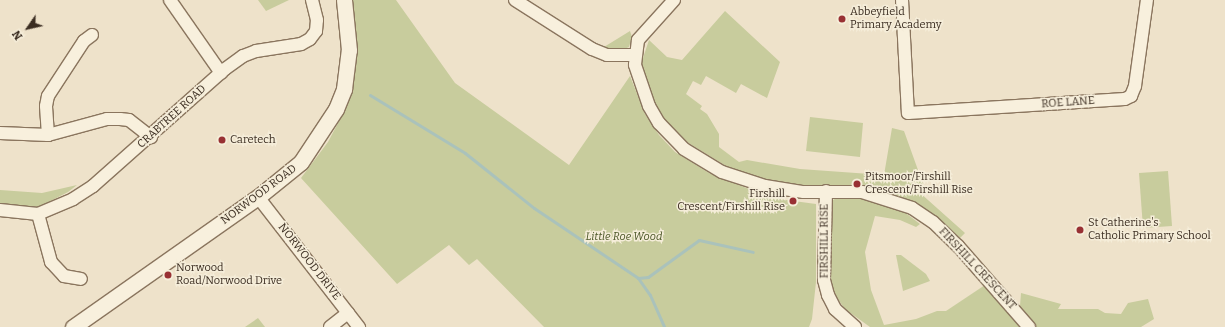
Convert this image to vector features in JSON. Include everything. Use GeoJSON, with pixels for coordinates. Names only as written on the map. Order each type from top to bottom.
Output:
{"type":"FeatureCollection","features":[{"type":"Feature","properties":{"kind":"street"},"geometry":{"type":"LineString","coordinates":[[170,0],[221,73]]}},
{"type":"Feature","properties":{"kind":"street","name":"CRABTREE ROAD"},"geometry":{"type":"LineString","coordinates":[[0,210],[38,214],[73,199],[93,186],[221,73],[243,56],[256,51],[301,44],[310,39],[316,31],[317,20],[312,0]]}},
{"type":"Feature","properties":{"kind":"street","name":"NORWOOD ROAD"},"geometry":{"type":"LineString","coordinates":[[73,327],[258,197],[301,162],[336,109],[344,89],[348,68],[344,0]]}},
{"type":"Feature","properties":{"kind":"street"},"geometry":{"type":"LineString","coordinates":[[515,0],[592,50],[607,55],[635,55]]}},
{"type":"Feature","properties":{"kind":"street","name":"FIRSHILL CRESCENT"},"geometry":{"type":"LineString","coordinates":[[674,0],[645,29],[638,40],[635,55],[637,78],[648,106],[659,123],[684,149],[738,179],[784,190],[862,192],[912,208],[933,222],[958,246],[1029,327]]}},
{"type":"Feature","properties":{"kind":"street","name":"ROE LANE"},"geometry":{"type":"LineString","coordinates":[[902,0],[902,54],[908,113],[1125,99],[1131,96],[1135,86],[1147,0]]}},
{"type":"Feature","properties":{"kind":"street"},"geometry":{"type":"LineString","coordinates":[[48,134],[46,106],[48,96],[84,41],[92,35]]}},
{"type":"Feature","properties":{"kind":"street"},"geometry":{"type":"LineString","coordinates":[[0,133],[48,134],[100,121],[120,118],[129,120],[150,137]]}},
{"type":"Feature","properties":{"kind":"street","name":"FIRSHILL RISE"},"geometry":{"type":"LineString","coordinates":[[826,191],[824,280],[828,295],[835,308],[854,327]]}},
{"type":"Feature","properties":{"kind":"street","name":"NORWOOD DRIVE"},"geometry":{"type":"LineString","coordinates":[[258,197],[359,327]]}},
{"type":"Feature","properties":{"kind":"street"},"geometry":{"type":"LineString","coordinates":[[38,214],[51,262],[64,276],[81,279]]}},
{"type":"Feature","properties":{"kind":"street"},"geometry":{"type":"LineString","coordinates":[[330,327],[348,313]]}},
{"type":"Feature","properties":{"kind":"green space"},"geometry":{"type":"Polygon","coordinates":[[[258,0],[289,0],[266,11],[258,0]]]}},
{"type":"Feature","properties":{"kind":"green space","name":"Little Roe Wood"},"geometry":{"type":"Polygon","coordinates":[[[352,0],[396,0],[455,83],[569,165],[630,76],[645,114],[659,135],[675,152],[709,173],[759,193],[756,196],[816,204],[816,282],[812,319],[809,327],[544,327],[477,259],[469,265],[449,245],[397,284],[301,178],[328,142],[346,108],[356,66],[352,0]]]}},
{"type":"Feature","properties":{"kind":"green space"},"geometry":{"type":"Polygon","coordinates":[[[725,11],[780,62],[767,98],[741,84],[736,93],[706,76],[701,85],[693,81],[686,94],[702,106],[700,109],[707,114],[719,134],[719,147],[739,162],[747,160],[800,169],[884,175],[892,128],[904,131],[923,184],[919,192],[965,233],[960,238],[937,218],[894,194],[867,188],[798,188],[764,181],[734,171],[682,139],[661,115],[649,92],[641,64],[649,40],[667,57],[682,60],[725,11]]]}},
{"type":"Feature","properties":{"kind":"green space"},"geometry":{"type":"Polygon","coordinates":[[[630,31],[632,37],[629,47],[622,50],[608,51],[604,47],[630,31]]]}},
{"type":"Feature","properties":{"kind":"green space"},"geometry":{"type":"Polygon","coordinates":[[[810,117],[863,123],[860,157],[806,151],[810,117]]]}},
{"type":"Feature","properties":{"kind":"green space"},"geometry":{"type":"Polygon","coordinates":[[[1168,171],[1172,226],[1143,228],[1139,173],[1168,171]]]}},
{"type":"Feature","properties":{"kind":"green space"},"geometry":{"type":"Polygon","coordinates":[[[77,185],[68,192],[39,207],[0,207],[0,190],[42,193],[77,185]]]}},
{"type":"Feature","properties":{"kind":"green space"},"geometry":{"type":"Polygon","coordinates":[[[842,195],[869,199],[903,211],[920,224],[916,227],[900,220],[875,216],[865,252],[871,290],[884,325],[916,319],[937,311],[946,311],[988,283],[1021,327],[870,327],[845,309],[837,298],[831,283],[830,221],[833,200],[842,195]]]}},
{"type":"Feature","properties":{"kind":"green space"},"geometry":{"type":"Polygon","coordinates":[[[896,255],[901,255],[926,274],[930,281],[903,291],[896,255]]]}},
{"type":"Feature","properties":{"kind":"green space"},"geometry":{"type":"Polygon","coordinates":[[[1021,293],[1061,304],[1058,309],[1098,309],[1105,313],[1121,314],[1128,303],[1148,299],[1154,319],[1141,327],[1036,327],[1020,306],[1021,293]]]}},
{"type":"Feature","properties":{"kind":"green space"},"geometry":{"type":"Polygon","coordinates":[[[258,318],[265,327],[245,327],[258,318]]]}},
{"type":"Feature","properties":{"kind":"waterway"},"geometry":{"type":"LineString","coordinates":[[370,95],[465,153],[534,208],[638,278],[650,295],[664,327]]}},
{"type":"Feature","properties":{"kind":"waterway"},"geometry":{"type":"LineString","coordinates":[[638,278],[648,277],[699,240],[753,252]]}},
{"type":"Feature","properties":{"kind":"place","name":"Abbeyfield Primary Academy"},"geometry":{"type":"Point","coordinates":[842,19]}},
{"type":"Feature","properties":{"kind":"place","name":"Caretech"},"geometry":{"type":"Point","coordinates":[222,140]}},
{"type":"Feature","properties":{"kind":"place","name":"Pitsmoor/Firshill Crescent/Firshill Rise"},"geometry":{"type":"Point","coordinates":[857,184]}},
{"type":"Feature","properties":{"kind":"place","name":"Firshill Crescent/Firshill Rise"},"geometry":{"type":"Point","coordinates":[793,201]}},
{"type":"Feature","properties":{"kind":"place","name":"St Catherine's Catholic Primary School"},"geometry":{"type":"Point","coordinates":[1080,230]}},
{"type":"Feature","properties":{"kind":"place","name":"Norwood Road/Norwood Drive"},"geometry":{"type":"Point","coordinates":[168,275]}}]}
